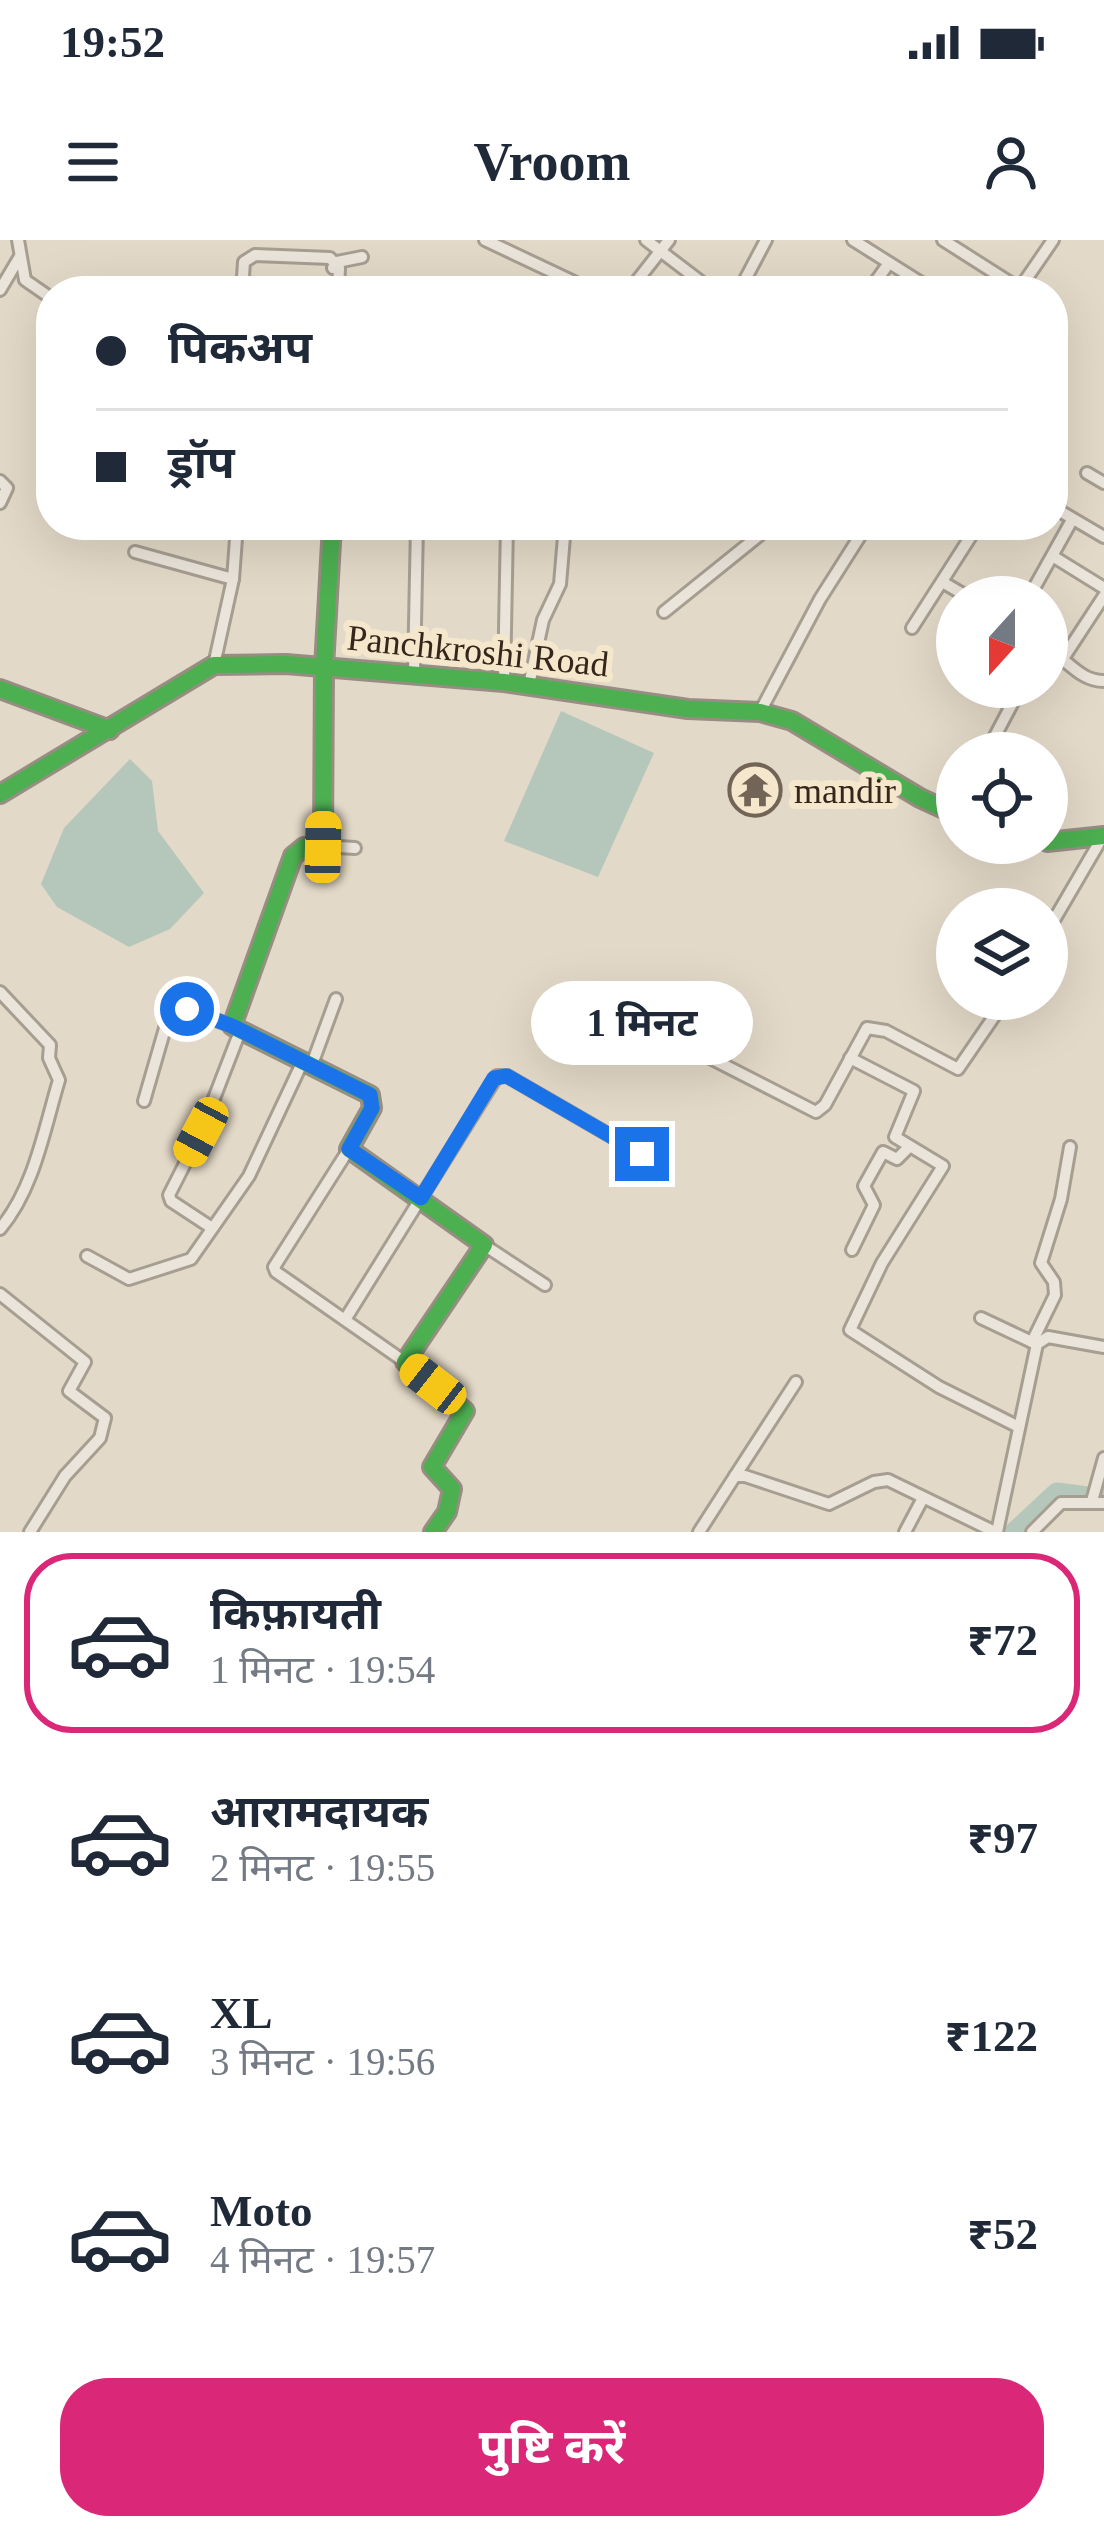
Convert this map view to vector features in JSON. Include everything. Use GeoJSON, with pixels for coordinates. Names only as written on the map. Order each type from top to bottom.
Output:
{"type":"FeatureCollection","features":[{"type":"Feature","properties":{"kind":"street"},"geometry":{"type":"LineString","coordinates":[[18,240],[25,280],[36,288]]}},
{"type":"Feature","properties":{"kind":"street"},"geometry":{"type":"LineString","coordinates":[[267,256],[272,240]]}},
{"type":"Feature","properties":{"kind":"street"},"geometry":{"type":"LineString","coordinates":[[485,240],[561,276]]}},
{"type":"Feature","properties":{"kind":"street"},"geometry":{"type":"LineString","coordinates":[[646,240],[665,246],[697,276]]}},
{"type":"Feature","properties":{"kind":"street"},"geometry":{"type":"LineString","coordinates":[[747,276],[766,240]]}},
{"type":"Feature","properties":{"kind":"street"},"geometry":{"type":"LineString","coordinates":[[853,240],[910,276]]}},
{"type":"Feature","properties":{"kind":"street"},"geometry":{"type":"LineString","coordinates":[[943,240],[998,276]]}},
{"type":"Feature","properties":{"kind":"street"},"geometry":{"type":"LineString","coordinates":[[1029,276],[1053,240]]}},
{"type":"Feature","properties":{"kind":"street"},"geometry":{"type":"LineString","coordinates":[[641,276],[665,246]]}},
{"type":"Feature","properties":{"kind":"street"},"geometry":{"type":"LineString","coordinates":[[243,276],[244,262],[255,255],[330,258],[336,276]]}},
{"type":"Feature","properties":{"kind":"street"},"geometry":{"type":"LineString","coordinates":[[335,265],[362,257]]}},
{"type":"Feature","properties":{"kind":"street"},"geometry":{"type":"LineString","coordinates":[[0,290],[19,258]]}},
{"type":"Feature","properties":{"kind":"street"},"geometry":{"type":"LineString","coordinates":[[880,276],[889,263]]}},
{"type":"Feature","properties":{"kind":"street"},"geometry":{"type":"LineString","coordinates":[[1087,473],[1104,483]]}},
{"type":"Feature","properties":{"kind":"street"},"geometry":{"type":"LineString","coordinates":[[0,481],[7,488],[0,503]]}},
{"type":"Feature","properties":{"kind":"street"},"geometry":{"type":"LineString","coordinates":[[1068,517],[1104,537]]}},
{"type":"Feature","properties":{"kind":"street"},"geometry":{"type":"LineString","coordinates":[[1068,528],[1072,520]]}},
{"type":"Feature","properties":{"kind":"street"},"geometry":{"type":"LineString","coordinates":[[0,794],[214,664],[233,579],[236,540]]}},
{"type":"Feature","properties":{"kind":"street"},"geometry":{"type":"LineString","coordinates":[[323,847],[324,667],[331,540]]}},
{"type":"Feature","properties":{"kind":"street"},"geometry":{"type":"LineString","coordinates":[[414,674],[417,540]]}},
{"type":"Feature","properties":{"kind":"street"},"geometry":{"type":"LineString","coordinates":[[504,682],[507,540]]}},
{"type":"Feature","properties":{"kind":"street"},"geometry":{"type":"LineString","coordinates":[[530,685],[543,620],[560,584],[564,540]]}},
{"type":"Feature","properties":{"kind":"street"},"geometry":{"type":"LineString","coordinates":[[664,612],[753,540]]}},
{"type":"Feature","properties":{"kind":"street"},"geometry":{"type":"LineString","coordinates":[[760,712],[820,598],[857,540]]}},
{"type":"Feature","properties":{"kind":"street"},"geometry":{"type":"LineString","coordinates":[[948,576],[969,540]]}},
{"type":"Feature","properties":{"kind":"street"},"geometry":{"type":"LineString","coordinates":[[1043,576],[1062,540]]}},
{"type":"Feature","properties":{"kind":"street"},"geometry":{"type":"LineString","coordinates":[[135,552],[233,579]]}},
{"type":"Feature","properties":{"kind":"street"},"geometry":{"type":"LineString","coordinates":[[1054,557],[1104,592],[1068,650]]}},
{"type":"Feature","properties":{"kind":"street"},"geometry":{"type":"LineString","coordinates":[[912,628],[936,594]]}},
{"type":"Feature","properties":{"kind":"street"},"geometry":{"type":"LineString","coordinates":[[1068,661],[1082,677],[1104,681]]}},
{"type":"Feature","properties":{"kind":"street","name":"Panchkroshi Road"},"geometry":{"type":"LineString","coordinates":[[214,664],[414,674],[530,685],[688,709],[760,712],[792,721],[936,805]]}},
{"type":"Feature","properties":{"kind":"street"},"geometry":{"type":"LineString","coordinates":[[0,689],[110,730]]}},
{"type":"Feature","properties":{"kind":"street"},"geometry":{"type":"LineString","coordinates":[[1068,840],[1104,836]]}},
{"type":"Feature","properties":{"kind":"street"},"geometry":{"type":"LineString","coordinates":[[1068,897],[1104,836]]}},
{"type":"Feature","properties":{"kind":"street"},"geometry":{"type":"LineString","coordinates":[[212,1228],[169,1195],[201,1132],[293,856],[304,847],[355,848]]}},
{"type":"Feature","properties":{"kind":"street"},"geometry":{"type":"LineString","coordinates":[[0,992],[50,1045],[49,1058],[59,1080],[34,1164],[14,1212],[0,1229]]}},
{"type":"Feature","properties":{"kind":"street"},"geometry":{"type":"LineString","coordinates":[[87,1256],[129,1279],[191,1259],[249,1176],[336,999]]}},
{"type":"Feature","properties":{"kind":"street"},"geometry":{"type":"LineString","coordinates":[[144,1101],[170,1011],[187,1009],[370,1095],[373,1101],[349,1149],[274,1267],[465,1411],[432,1467],[452,1489],[447,1512],[433,1532]]}},
{"type":"Feature","properties":{"kind":"street"},"geometry":{"type":"LineString","coordinates":[[632,1018],[816,1112],[825,1105],[868,1028],[874,1026],[958,1069],[992,1020]]}},
{"type":"Feature","properties":{"kind":"street"},"geometry":{"type":"LineString","coordinates":[[850,1058],[914,1091],[896,1137],[943,1166],[882,1263],[850,1330],[939,1387],[1019,1427]]}},
{"type":"Feature","properties":{"kind":"street"},"geometry":{"type":"LineString","coordinates":[[346,1318],[494,1078],[507,1076],[642,1154]]}},
{"type":"Feature","properties":{"kind":"street"},"geometry":{"type":"LineString","coordinates":[[735,1477],[756,1478],[830,1504],[884,1480],[996,1532],[1034,1343],[1055,1295],[1054,1282],[1041,1263],[1061,1199],[1070,1147]]}},
{"type":"Feature","properties":{"kind":"street"},"geometry":{"type":"LineString","coordinates":[[852,1250],[874,1205],[864,1186],[883,1152],[897,1159],[908,1148]]}},
{"type":"Feature","properties":{"kind":"street"},"geometry":{"type":"LineString","coordinates":[[349,1149],[545,1285]]}},
{"type":"Feature","properties":{"kind":"street"},"geometry":{"type":"LineString","coordinates":[[405,1362],[484,1245]]}},
{"type":"Feature","properties":{"kind":"street"},"geometry":{"type":"LineString","coordinates":[[0,1294],[85,1362],[69,1391],[105,1418],[100,1438],[65,1476],[30,1532]]}},
{"type":"Feature","properties":{"kind":"street"},"geometry":{"type":"LineString","coordinates":[[980,1318],[1034,1343],[1048,1337],[1104,1348]]}},
{"type":"Feature","properties":{"kind":"street"},"geometry":{"type":"LineString","coordinates":[[700,1532],[796,1382]]}},
{"type":"Feature","properties":{"kind":"street"},"geometry":{"type":"LineString","coordinates":[[1032,1532],[1061,1503],[1095,1499],[1104,1458]]}},
{"type":"Feature","properties":{"kind":"street"},"geometry":{"type":"LineString","coordinates":[[905,1532],[923,1498]]}},
{"type":"Feature","properties":{"kind":"shaded area"},"geometry":{"type":"Polygon","coordinates":[[[561,711],[654,753],[598,877],[504,841],[561,711]]]}},
{"type":"Feature","properties":{"kind":"shaded area"},"geometry":{"type":"Polygon","coordinates":[[[130,759],[152,781],[158,831],[204,893],[170,929],[129,947],[57,907],[41,884],[64,828],[130,759]]]}},
{"type":"Feature","properties":{"kind":"waterway"},"geometry":{"type":"LineString","coordinates":[[1015,1532],[1057,1493],[1104,1499]]}},
{"type":"Feature","properties":{"kind":"traffic: fast"},"geometry":{"type":"LineString","coordinates":[[331,540],[324,667],[323,846],[304,847],[293,856],[232,1026],[370,1095],[372,1108],[349,1149],[484,1245],[405,1362],[465,1411],[432,1467],[452,1489],[447,1512],[433,1532]]}},
{"type":"Feature","properties":{"kind":"traffic: fast"},"geometry":{"type":"LineString","coordinates":[[0,794],[214,665],[286,664],[504,682],[688,709],[760,712],[792,721],[936,805]]}},
{"type":"Feature","properties":{"kind":"traffic: fast"},"geometry":{"type":"LineString","coordinates":[[0,689],[110,730]]}},
{"type":"Feature","properties":{"kind":"traffic: fast"},"geometry":{"type":"LineString","coordinates":[[1068,840],[1104,836]]}},
{"type":"Feature","properties":{"kind":"place","name":"mandir"},"geometry":{"type":"Point","coordinates":[755,790]}},
{"type":"Feature","properties":{"kind":"route"},"geometry":{"type":"LineString","coordinates":[[187,1009],[232,1026],[239,1034],[370,1095],[372,1108],[349,1149],[421,1198],[494,1078],[500,1076],[642,1154]]}}]}
